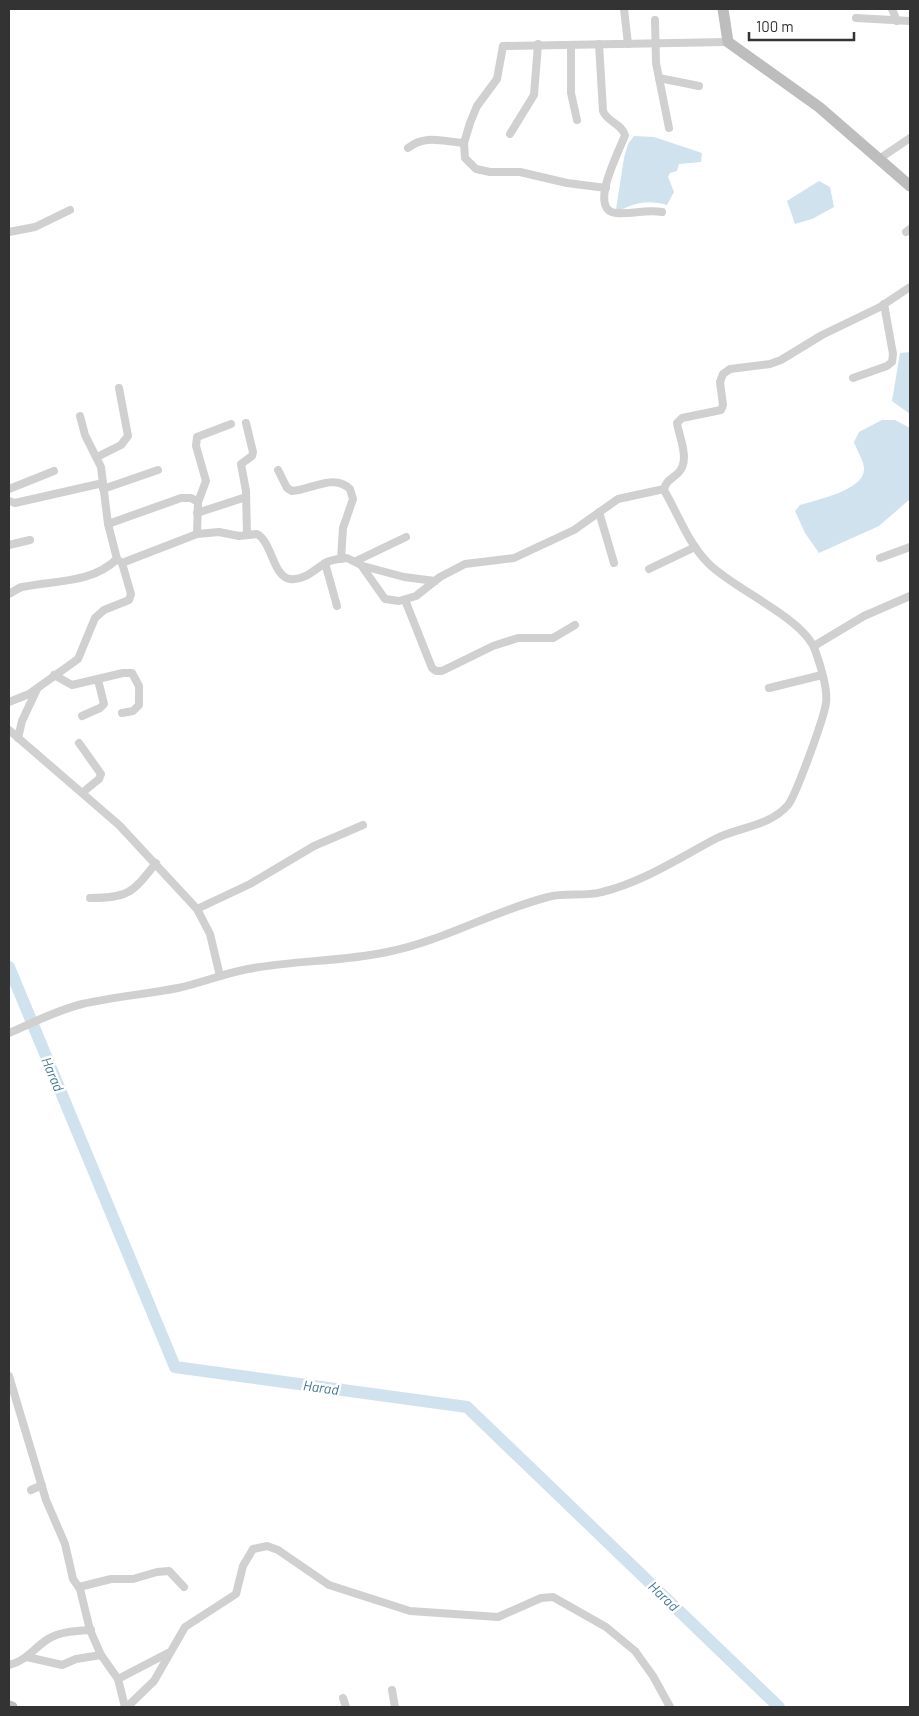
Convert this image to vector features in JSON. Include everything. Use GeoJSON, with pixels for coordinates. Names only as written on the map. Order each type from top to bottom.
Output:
{"type":"FeatureCollection","features":[{"type":"Feature","properties":{"kind":"street"},"geometry":{"type":"LineString","coordinates":[[624,9],[628,44]]}},
{"type":"Feature","properties":{"kind":"street"},"geometry":{"type":"LineString","coordinates":[[723,9],[728,42]]}},
{"type":"Feature","properties":{"kind":"street"},"geometry":{"type":"LineString","coordinates":[[892,9],[897,21]]}},
{"type":"Feature","properties":{"kind":"street"},"geometry":{"type":"LineString","coordinates":[[856,18],[910,21]]}},
{"type":"Feature","properties":{"kind":"street"},"geometry":{"type":"LineString","coordinates":[[655,20],[655,44],[659,78],[669,128]]}},
{"type":"Feature","properties":{"kind":"street"},"geometry":{"type":"LineString","coordinates":[[606,188],[567,183],[527,173],[490,172],[476,169],[465,158],[464,143],[477,106],[497,79],[503,46],[728,42],[819,107],[910,186]]}},
{"type":"Feature","properties":{"kind":"street"},"geometry":{"type":"LineString","coordinates":[[510,134],[534,95],[538,44]]}},
{"type":"Feature","properties":{"kind":"street"},"geometry":{"type":"LineString","coordinates":[[599,44],[603,111],[607,118],[621,128],[625,135],[606,188],[603,201],[604,206],[613,213],[628,214],[648,210],[662,212]]}},
{"type":"Feature","properties":{"kind":"street"},"geometry":{"type":"LineString","coordinates":[[571,45],[571,93],[577,120]]}},
{"type":"Feature","properties":{"kind":"street"},"geometry":{"type":"LineString","coordinates":[[659,78],[699,86]]}},
{"type":"Feature","properties":{"kind":"street"},"geometry":{"type":"LineString","coordinates":[[878,159],[910,138]]}},
{"type":"Feature","properties":{"kind":"street"},"geometry":{"type":"LineString","coordinates":[[408,148],[415,142],[427,139],[464,143]]}},
{"type":"Feature","properties":{"kind":"street"},"geometry":{"type":"LineString","coordinates":[[9,232],[35,227],[70,210]]}},
{"type":"Feature","properties":{"kind":"street"},"geometry":{"type":"LineString","coordinates":[[9,1033],[79,1005],[178,988],[247,969],[315,959],[357,958],[419,945],[550,896],[598,893],[630,885],[722,836],[766,822],[788,805],[796,791],[826,702],[822,675],[814,646],[775,609],[728,580],[710,566],[695,546],[664,488],[666,482],[678,473],[684,462],[677,423],[682,418],[720,410],[722,405],[720,382],[723,374],[730,369],[770,364],[780,360],[822,335],[884,304],[910,287]]}},
{"type":"Feature","properties":{"kind":"street"},"geometry":{"type":"LineString","coordinates":[[853,378],[887,366],[892,362],[893,354],[884,304]]}},
{"type":"Feature","properties":{"kind":"street"},"geometry":{"type":"LineString","coordinates":[[97,457],[121,445],[128,436],[118,388]]}},
{"type":"Feature","properties":{"kind":"street"},"geometry":{"type":"LineString","coordinates":[[9,702],[23,698],[78,659],[95,618],[100,613],[125,603],[131,597],[108,524],[108,510],[101,467],[85,436],[80,416]]}},
{"type":"Feature","properties":{"kind":"street"},"geometry":{"type":"LineString","coordinates":[[246,423],[253,452],[252,456],[241,464],[246,497],[247,535]]}},
{"type":"Feature","properties":{"kind":"street"},"geometry":{"type":"LineString","coordinates":[[197,534],[198,502],[206,481],[196,446],[197,437],[231,424]]}},
{"type":"Feature","properties":{"kind":"street"},"geometry":{"type":"LineString","coordinates":[[9,501],[15,503],[103,486],[158,470]]}},
{"type":"Feature","properties":{"kind":"street"},"geometry":{"type":"LineString","coordinates":[[278,470],[287,488],[292,491],[332,482],[341,482],[350,489],[352,499],[343,528],[340,558]]}},
{"type":"Feature","properties":{"kind":"street"},"geometry":{"type":"LineString","coordinates":[[9,490],[54,472]]}},
{"type":"Feature","properties":{"kind":"street"},"geometry":{"type":"LineString","coordinates":[[358,563],[385,599],[404,600],[416,596],[435,581],[465,564],[514,558],[574,530],[618,499],[664,488]]}},
{"type":"Feature","properties":{"kind":"street"},"geometry":{"type":"LineString","coordinates":[[197,513],[246,497]]}},
{"type":"Feature","properties":{"kind":"street"},"geometry":{"type":"LineString","coordinates":[[108,524],[181,498],[191,498],[198,502]]}},
{"type":"Feature","properties":{"kind":"street"},"geometry":{"type":"LineString","coordinates":[[599,512],[614,563]]}},
{"type":"Feature","properties":{"kind":"street"},"geometry":{"type":"LineString","coordinates":[[9,594],[22,587],[96,575],[119,561],[197,534],[220,532],[239,536],[260,535],[280,573],[288,579],[304,577],[325,563],[340,558],[404,577],[435,581]]}},
{"type":"Feature","properties":{"kind":"street"},"geometry":{"type":"LineString","coordinates":[[358,563],[406,537]]}},
{"type":"Feature","properties":{"kind":"street"},"geometry":{"type":"LineString","coordinates":[[9,545],[30,540]]}},
{"type":"Feature","properties":{"kind":"street"},"geometry":{"type":"LineString","coordinates":[[649,569],[695,546]]}},
{"type":"Feature","properties":{"kind":"street"},"geometry":{"type":"LineString","coordinates":[[880,558],[910,546]]}},
{"type":"Feature","properties":{"kind":"street"},"geometry":{"type":"LineString","coordinates":[[325,563],[337,606]]}},
{"type":"Feature","properties":{"kind":"street"},"geometry":{"type":"LineString","coordinates":[[814,646],[864,616],[910,596]]}},
{"type":"Feature","properties":{"kind":"street"},"geometry":{"type":"LineString","coordinates":[[404,600],[432,668],[436,671],[442,671],[480,652],[518,638],[553,638],[575,625]]}},
{"type":"Feature","properties":{"kind":"street"},"geometry":{"type":"LineString","coordinates":[[54,675],[72,685],[128,672],[134,676],[140,693],[139,705],[133,711],[122,714]]}},
{"type":"Feature","properties":{"kind":"street"},"geometry":{"type":"LineString","coordinates":[[769,688],[822,675]]}},
{"type":"Feature","properties":{"kind":"street"},"geometry":{"type":"LineString","coordinates":[[82,716],[100,708],[104,704],[98,680]]}},
{"type":"Feature","properties":{"kind":"street"},"geometry":{"type":"LineString","coordinates":[[18,738],[22,721],[37,689]]}},
{"type":"Feature","properties":{"kind":"street"},"geometry":{"type":"LineString","coordinates":[[9,730],[119,824],[196,909],[210,934],[220,976]]}},
{"type":"Feature","properties":{"kind":"street"},"geometry":{"type":"LineString","coordinates":[[79,743],[101,774],[99,779],[82,793]]}},
{"type":"Feature","properties":{"kind":"street"},"geometry":{"type":"LineString","coordinates":[[196,909],[257,880],[314,846],[363,826]]}},
{"type":"Feature","properties":{"kind":"street"},"geometry":{"type":"LineString","coordinates":[[90,898],[108,899],[130,892],[156,863]]}},
{"type":"Feature","properties":{"kind":"street"},"geometry":{"type":"LineString","coordinates":[[9,1376],[12,1400],[64,1544],[73,1579],[79,1587],[91,1630],[101,1655],[118,1679],[126,1707],[154,1681],[168,1653],[185,1627],[236,1594],[248,1556],[253,1549],[267,1546],[278,1550],[329,1585],[410,1611],[498,1617],[541,1598],[553,1598],[606,1627],[635,1651],[653,1676],[670,1707]]}},
{"type":"Feature","properties":{"kind":"street"},"geometry":{"type":"LineString","coordinates":[[31,1490],[42,1485]]}},
{"type":"Feature","properties":{"kind":"street"},"geometry":{"type":"LineString","coordinates":[[79,1587],[111,1579],[134,1580],[157,1572],[169,1571],[184,1587]]}},
{"type":"Feature","properties":{"kind":"street"},"geometry":{"type":"LineString","coordinates":[[9,1665],[27,1657],[50,1637],[62,1633],[91,1630]]}},
{"type":"Feature","properties":{"kind":"street"},"geometry":{"type":"LineString","coordinates":[[118,1679],[168,1653]]}},
{"type":"Feature","properties":{"kind":"street"},"geometry":{"type":"LineString","coordinates":[[27,1657],[62,1665],[76,1659],[101,1655]]}},
{"type":"Feature","properties":{"kind":"street"},"geometry":{"type":"LineString","coordinates":[[392,1690],[395,1707]]}},
{"type":"Feature","properties":{"kind":"street"},"geometry":{"type":"LineString","coordinates":[[343,1698],[346,1707]]}},
{"type":"Feature","properties":{"kind":"water"},"geometry":{"type":"Polygon","coordinates":[[[634,136],[654,137],[702,153],[701,162],[679,164],[677,171],[670,173],[668,177],[674,192],[667,205],[643,203],[619,211],[616,209],[624,158],[628,144],[634,136]]]}},
{"type":"Feature","properties":{"kind":"water"},"geometry":{"type":"Polygon","coordinates":[[[819,181],[830,187],[834,207],[812,219],[795,224],[787,201],[819,181]]]}},
{"type":"Feature","properties":{"kind":"water"},"geometry":{"type":"Polygon","coordinates":[[[910,352],[910,414],[892,401],[900,353],[910,352]]]}},
{"type":"Feature","properties":{"kind":"water"},"geometry":{"type":"Polygon","coordinates":[[[882,420],[895,420],[910,428],[910,499],[879,526],[819,553],[805,533],[795,511],[800,505],[839,493],[857,482],[862,476],[864,468],[854,442],[859,432],[882,420]]]}},
{"type":"Feature","properties":{"kind":"waterway","name":"Harad"},"geometry":{"type":"LineString","coordinates":[[9,967],[175,1367],[467,1407],[779,1707]]}}]}
